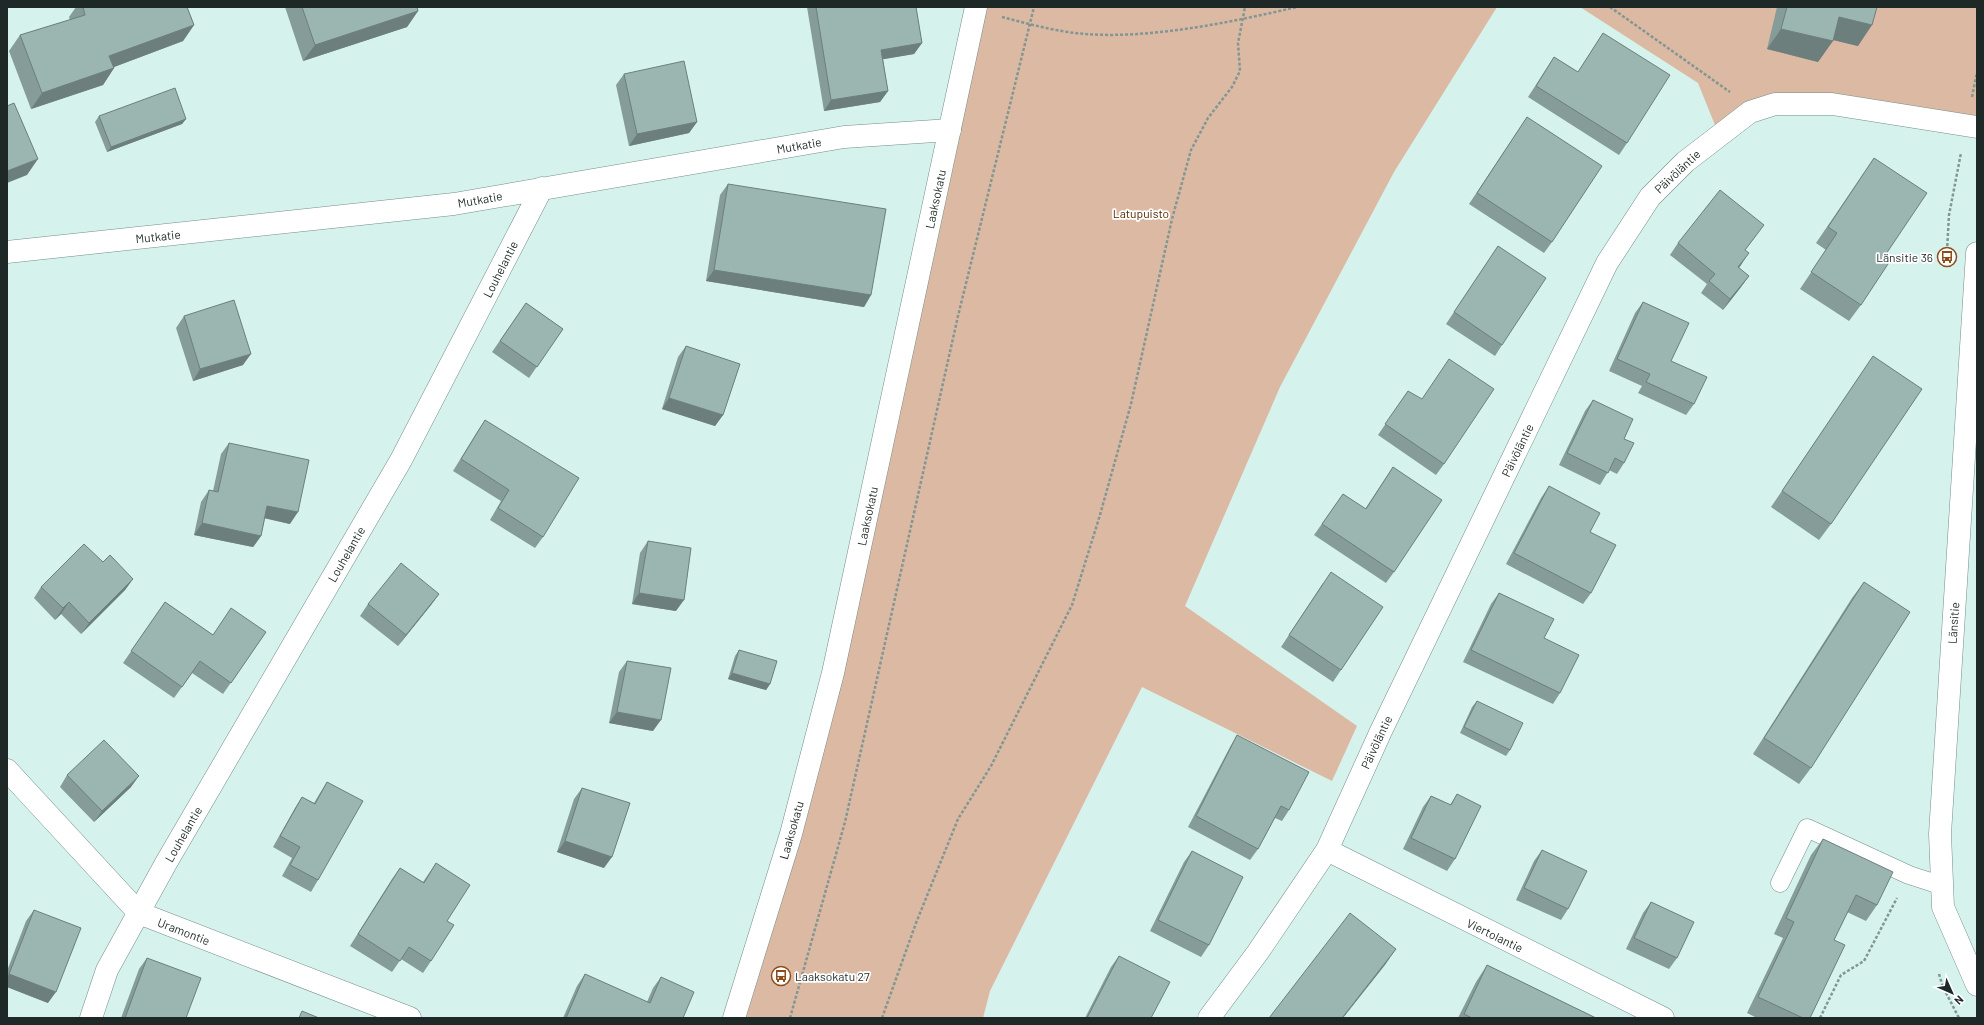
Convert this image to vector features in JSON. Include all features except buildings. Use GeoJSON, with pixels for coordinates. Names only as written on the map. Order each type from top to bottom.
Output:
{"type":"FeatureCollection","features":[{"type":"Feature","properties":{"kind":"street","name":"Laaksokatu"},"geometry":{"type":"LineString","coordinates":[[734,1018],[791,834],[833,673],[976,9]]}},
{"type":"Feature","properties":{"kind":"street","name":"Päivöläntie"},"geometry":{"type":"LineString","coordinates":[[1209,1018],[1258,952],[1327,850],[1381,731],[1607,263],[1650,197],[1685,162],[1750,112],[1775,104],[1832,104],[1977,127]]}},
{"type":"Feature","properties":{"kind":"street","name":"Mutkatie"},"geometry":{"type":"LineString","coordinates":[[7,252],[454,204],[844,137],[950,130]]}},
{"type":"Feature","properties":{"kind":"street","name":"Louhelantie"},"geometry":{"type":"LineString","coordinates":[[90,1018],[107,970],[166,863],[401,460],[542,188]]}},
{"type":"Feature","properties":{"kind":"street","name":"Länsitie"},"geometry":{"type":"LineString","coordinates":[[1977,253],[1940,834],[1944,906],[1977,985]]}},
{"type":"Feature","properties":{"kind":"street","name":"Uramontie"},"geometry":{"type":"LineString","coordinates":[[7,770],[139,913],[410,1018]]}},
{"type":"Feature","properties":{"kind":"street","name":"Viertolantie"},"geometry":{"type":"LineString","coordinates":[[1327,850],[1663,1018]]}},
{"type":"Feature","properties":{"kind":"lane"},"geometry":{"type":"LineString","coordinates":[[1780,883],[1807,828],[1909,875],[1943,886]]}},
{"type":"Feature","properties":{"kind":"path"},"geometry":{"type":"LineString","coordinates":[[790,1018],[845,822],[958,316],[1034,7]]}},
{"type":"Feature","properties":{"kind":"path"},"geometry":{"type":"LineString","coordinates":[[882,1018],[916,923],[958,819],[991,766],[1072,605],[1100,515],[1131,404],[1172,219],[1191,150],[1208,118],[1232,87],[1240,71],[1238,43],[1245,7]]}},
{"type":"Feature","properties":{"kind":"path"},"geometry":{"type":"LineString","coordinates":[[976,9],[1030,24],[1085,34],[1141,34],[1242,19],[1297,7]]}},
{"type":"Feature","properties":{"kind":"path"},"geometry":{"type":"LineString","coordinates":[[1610,7],[1725,88],[1750,112]]}},
{"type":"Feature","properties":{"kind":"path"},"geometry":{"type":"LineString","coordinates":[[1820,1018],[1841,975],[1864,961],[1909,875]]}},
{"type":"Feature","properties":{"kind":"green space","name":"Latupuisto"},"geometry":{"type":"Polygon","coordinates":[[[976,7],[1497,7],[1394,172],[1280,387],[1185,606],[1357,726],[1332,781],[1142,687],[990,991],[983,1018],[734,1018],[791,834],[976,7]]]}},
{"type":"Feature","properties":{"kind":"green space"},"geometry":{"type":"Polygon","coordinates":[[[1580,7],[1977,7],[1977,127],[1807,103],[1719,135],[1698,83],[1580,7]]]}},
{"type":"Feature","properties":{"kind":"place","name":"Länsitie 36"},"geometry":{"type":"Point","coordinates":[1947,257]}},
{"type":"Feature","properties":{"kind":"place","name":"Laaksokatu 27"},"geometry":{"type":"Point","coordinates":[781,976]}}]}
